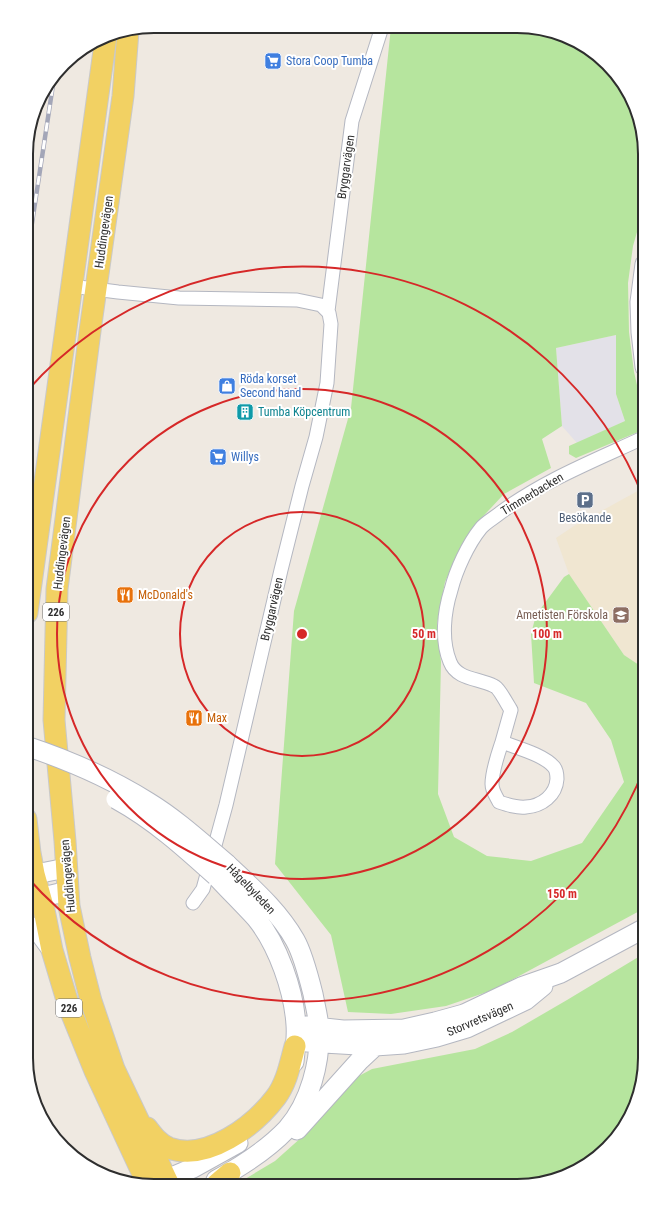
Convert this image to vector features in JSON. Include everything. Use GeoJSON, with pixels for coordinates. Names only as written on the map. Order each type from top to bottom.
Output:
{"type":"FeatureCollection","features":[{"type":"Feature","properties":{"kind":"main road","name":"Huddingevägen"},"geometry":{"type":"LineString","coordinates":[[128,36],[122,96],[57,589],[54,720],[71,918],[91,1001],[114,1069],[157,1179]]}},
{"type":"Feature","properties":{"kind":"main road","name":"226"},"geometry":{"type":"LineString","coordinates":[[33,562],[105,43]]}},
{"type":"Feature","properties":{"kind":"main road","name":"Hågelbyleden"},"geometry":{"type":"LineString","coordinates":[[33,748],[56,756],[104,778],[148,802],[177,822],[221,870],[274,945],[284,970],[295,1013],[296,1038],[294,1065],[288,1088],[276,1112],[244,1140],[170,1179]]}},
{"type":"Feature","properties":{"kind":"main road","name":"Hågelbyleden"},"geometry":{"type":"LineString","coordinates":[[33,759],[53,766],[138,811],[267,902],[295,940],[308,974],[319,1034],[314,1079],[300,1109],[288,1127],[271,1144],[223,1179]]}},
{"type":"Feature","properties":{"kind":"main road"},"geometry":{"type":"LineString","coordinates":[[33,874],[66,868]]}},
{"type":"Feature","properties":{"kind":"main road"},"geometry":{"type":"LineString","coordinates":[[33,899],[68,891]]}},
{"type":"Feature","properties":{"kind":"main road","name":"226"},"geometry":{"type":"LineString","coordinates":[[33,899],[52,950],[69,1007],[95,1071],[156,1179]]}},
{"type":"Feature","properties":{"kind":"main road"},"geometry":{"type":"LineString","coordinates":[[33,928],[38,931],[52,950]]}},
{"type":"Feature","properties":{"kind":"main road","name":"Storvretsvägen"},"geometry":{"type":"LineString","coordinates":[[296,1038],[343,1030],[404,1028],[435,1022],[464,1014],[521,987],[561,973],[638,932]]}},
{"type":"Feature","properties":{"kind":"main road","name":"Storvretsvägen"},"geometry":{"type":"LineString","coordinates":[[319,1034],[375,1046],[404,1044],[437,1037],[467,1028],[526,1000],[561,973]]}},
{"type":"Feature","properties":{"kind":"main road"},"geometry":{"type":"LineString","coordinates":[[120,1082],[129,1092],[146,1126],[157,1140],[168,1148],[193,1152],[210,1147],[239,1133],[259,1116],[276,1097],[285,1081],[296,1038]]}},
{"type":"Feature","properties":{"kind":"main road"},"geometry":{"type":"LineString","coordinates":[[223,1179],[269,1154],[293,1134],[360,1060],[375,1046]]}},
{"type":"Feature","properties":{"kind":"street","name":"Bryggarvägen"},"geometry":{"type":"LineString","coordinates":[[193,903],[203,889],[226,805],[281,570],[316,437],[327,383],[331,324],[328,311],[352,121],[380,33]]}},
{"type":"Feature","properties":{"kind":"street"},"geometry":{"type":"LineString","coordinates":[[71,286],[179,298],[297,300],[321,305],[328,311]]}},
{"type":"Feature","properties":{"kind":"street","name":"Timmerbacken"},"geometry":{"type":"LineString","coordinates":[[502,742],[547,760],[555,769],[557,773],[556,786],[552,794],[544,802],[519,808],[499,802],[494,793],[492,784],[497,758],[511,710],[495,686],[472,679],[457,672],[450,663],[447,651],[445,624],[447,601],[463,557],[482,527],[514,503],[568,473],[638,440]]}},
{"type":"Feature","properties":{"kind":"shaded area"},"geometry":{"type":"Polygon","coordinates":[[[616,335],[616,394],[625,421],[577,443],[562,426],[556,348],[616,335]]]}},
{"type":"Feature","properties":{"kind":"shaded area","name":"Ametisten Förskola"},"geometry":{"type":"Polygon","coordinates":[[[638,491],[638,664],[624,655],[569,574],[556,538],[574,526],[638,491]]]}},
{"type":"Feature","properties":{"kind":"green space"},"geometry":{"type":"Polygon","coordinates":[[[390,33],[533,34],[556,39],[571,45],[584,53],[608,74],[618,87],[626,100],[636,130],[638,146],[638,228],[633,246],[628,283],[629,332],[634,372],[638,389],[638,432],[576,458],[569,454],[569,446],[625,421],[616,394],[616,335],[556,348],[562,426],[542,439],[551,468],[504,494],[474,526],[458,554],[445,582],[437,624],[441,662],[438,794],[454,837],[487,856],[531,861],[582,843],[624,782],[611,740],[586,703],[534,683],[531,634],[536,615],[564,577],[569,574],[624,655],[638,664],[638,912],[493,990],[446,1006],[391,1014],[348,1012],[331,935],[275,864],[294,611],[351,408],[390,33]]]}},
{"type":"Feature","properties":{"kind":"green space"},"geometry":{"type":"Polygon","coordinates":[[[638,957],[638,1066],[634,1089],[629,1104],[613,1132],[597,1149],[571,1167],[541,1177],[525,1179],[245,1179],[275,1161],[303,1136],[357,1077],[372,1069],[475,1049],[512,1032],[638,957]]]}},
{"type":"Feature","properties":{"kind":"railway"},"geometry":{"type":"LineString","coordinates":[[33,216],[53,88]]}},
{"type":"Feature","properties":{"kind":"place","name":"Stora Coop Tumba"},"geometry":{"type":"Point","coordinates":[273,61]}},
{"type":"Feature","properties":{"kind":"place","name":"Röda korset Second hand"},"geometry":{"type":"Point","coordinates":[227,386]}},
{"type":"Feature","properties":{"kind":"place","name":"Tumba Köpcentrum"},"geometry":{"type":"Point","coordinates":[245,412]}},
{"type":"Feature","properties":{"kind":"place","name":"Willys"},"geometry":{"type":"Point","coordinates":[218,457]}},
{"type":"Feature","properties":{"kind":"place","name":"Besökande"},"geometry":{"type":"Point","coordinates":[585,500]}},
{"type":"Feature","properties":{"kind":"place","name":"McDonald's"},"geometry":{"type":"Point","coordinates":[125,595]}},
{"type":"Feature","properties":{"kind":"place","name":"Ametisten Förskola"},"geometry":{"type":"Point","coordinates":[621,615]}},
{"type":"Feature","properties":{"kind":"place","name":"Max"},"geometry":{"type":"Point","coordinates":[194,718]}}]}
